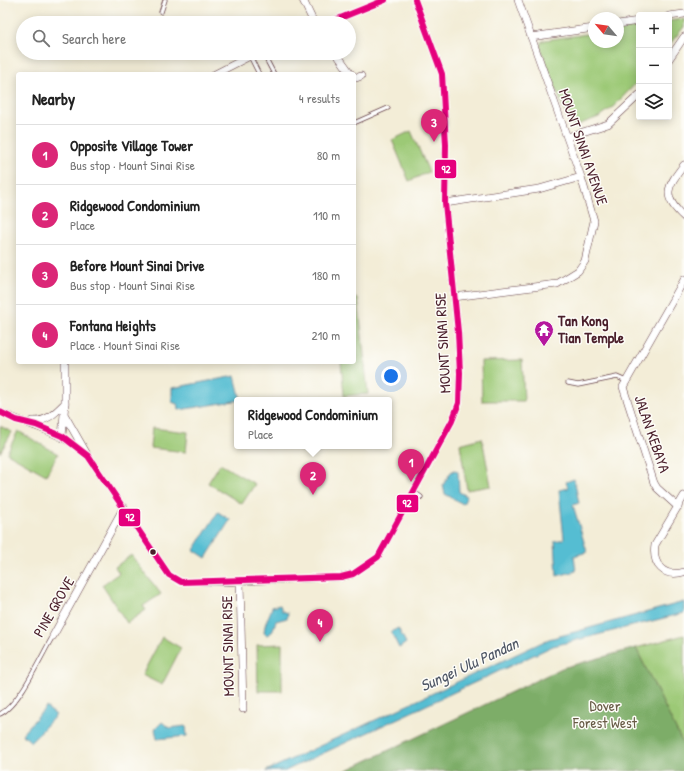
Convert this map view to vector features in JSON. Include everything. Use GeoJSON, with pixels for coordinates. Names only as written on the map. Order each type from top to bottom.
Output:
{"type":"FeatureCollection","features":[{"type":"Feature","properties":{"kind":"street"},"geometry":{"type":"LineString","coordinates":[[304,0],[311,16]]}},
{"type":"Feature","properties":{"kind":"street"},"geometry":{"type":"LineString","coordinates":[[345,16],[385,0]]}},
{"type":"Feature","properties":{"kind":"street","name":"MOUNT SINAI RISE"},"geometry":{"type":"LineString","coordinates":[[88,456],[169,575],[178,581],[240,582],[342,577],[353,574],[378,557],[452,421],[459,403],[459,353],[445,203],[446,145],[442,74],[415,0]]}},
{"type":"Feature","properties":{"kind":"street","name":"MOUNT SINAI AVENUE"},"geometry":{"type":"LineString","coordinates":[[454,297],[557,284],[578,271],[585,261],[594,221],[581,177],[518,0]]}},
{"type":"Feature","properties":{"kind":"street"},"geometry":{"type":"LineString","coordinates":[[672,16],[684,14]]}},
{"type":"Feature","properties":{"kind":"street"},"geometry":{"type":"LineString","coordinates":[[624,23],[636,21]]}},
{"type":"Feature","properties":{"kind":"street"},"geometry":{"type":"LineString","coordinates":[[531,37],[588,29]]}},
{"type":"Feature","properties":{"kind":"street"},"geometry":{"type":"LineString","coordinates":[[672,55],[684,37]]}},
{"type":"Feature","properties":{"kind":"street"},"geometry":{"type":"LineString","coordinates":[[219,72],[242,60]]}},
{"type":"Feature","properties":{"kind":"street"},"geometry":{"type":"LineString","coordinates":[[341,60],[350,72]]}},
{"type":"Feature","properties":{"kind":"street"},"geometry":{"type":"LineString","coordinates":[[567,137],[608,124],[636,97]]}},
{"type":"Feature","properties":{"kind":"street"},"geometry":{"type":"LineString","coordinates":[[684,165],[671,182],[668,192],[673,207],[684,217]]}},
{"type":"Feature","properties":{"kind":"street"},"geometry":{"type":"LineString","coordinates":[[445,203],[539,189],[581,177]]}},
{"type":"Feature","properties":{"kind":"street","name":"JALAN KEBAYA"},"geometry":{"type":"LineString","coordinates":[[678,507],[657,488],[654,483],[625,398],[623,387],[684,280]]}},
{"type":"Feature","properties":{"kind":"street"},"geometry":{"type":"LineString","coordinates":[[62,436],[65,403],[65,364]]}},
{"type":"Feature","properties":{"kind":"street"},"geometry":{"type":"LineString","coordinates":[[16,420],[40,422],[55,414],[65,403]]}},
{"type":"Feature","properties":{"kind":"street"},"geometry":{"type":"LineString","coordinates":[[0,412],[16,420],[36,425],[62,436],[88,456]]}},
{"type":"Feature","properties":{"kind":"street"},"geometry":{"type":"LineString","coordinates":[[64,414],[88,456]]}},
{"type":"Feature","properties":{"kind":"street"},"geometry":{"type":"LineString","coordinates":[[684,496],[655,545],[654,554],[660,568],[672,574],[684,572]]}},
{"type":"Feature","properties":{"kind":"street","name":"PINE GROVE"},"geometry":{"type":"LineString","coordinates":[[53,636],[124,507]]}},
{"type":"Feature","properties":{"kind":"street","name":"MOUNT SINAI RISE"},"geometry":{"type":"LineString","coordinates":[[240,582],[243,709]]}},
{"type":"Feature","properties":{"kind":"lane"},"geometry":{"type":"LineString","coordinates":[[161,12],[165,0]]}},
{"type":"Feature","properties":{"kind":"lane"},"geometry":{"type":"LineString","coordinates":[[255,60],[258,72]]}},
{"type":"Feature","properties":{"kind":"lane"},"geometry":{"type":"LineString","coordinates":[[267,60],[273,72]]}},
{"type":"Feature","properties":{"kind":"lane"},"geometry":{"type":"LineString","coordinates":[[356,122],[388,108]]}},
{"type":"Feature","properties":{"kind":"lane"},"geometry":{"type":"LineString","coordinates":[[568,383],[578,385],[617,377],[626,381]]}},
{"type":"Feature","properties":{"kind":"lane"},"geometry":{"type":"LineString","coordinates":[[414,492],[421,497]]}},
{"type":"Feature","properties":{"kind":"lane","name":"PINE GROVE"},"geometry":{"type":"LineString","coordinates":[[0,714],[8,709],[17,699],[53,636]]}},
{"type":"Feature","properties":{"kind":"green space"},"geometry":{"type":"Polygon","coordinates":[[[684,19],[684,27],[672,41],[672,21],[684,19]]]}},
{"type":"Feature","properties":{"kind":"green space"},"geometry":{"type":"Polygon","coordinates":[[[636,26],[636,83],[612,108],[599,117],[575,126],[569,123],[540,47],[541,42],[545,40],[588,34],[588,48],[624,48],[624,28],[636,26]]]}},
{"type":"Feature","properties":{"kind":"green space"},"geometry":{"type":"Polygon","coordinates":[[[411,131],[429,172],[409,181],[392,140],[411,131]]]}},
{"type":"Feature","properties":{"kind":"green space"},"geometry":{"type":"Polygon","coordinates":[[[356,298],[358,298],[368,394],[344,396],[341,364],[356,364],[356,298]]]}},
{"type":"Feature","properties":{"kind":"green space"},"geometry":{"type":"Polygon","coordinates":[[[522,360],[524,401],[482,401],[481,361],[522,360]]]}},
{"type":"Feature","properties":{"kind":"green space"},"geometry":{"type":"Polygon","coordinates":[[[0,426],[12,432],[0,453],[0,426]]]}},
{"type":"Feature","properties":{"kind":"green space"},"geometry":{"type":"Polygon","coordinates":[[[152,428],[188,432],[186,452],[150,448],[152,428]]]}},
{"type":"Feature","properties":{"kind":"green space"},"geometry":{"type":"Polygon","coordinates":[[[18,431],[58,454],[46,475],[7,453],[18,431]]]}},
{"type":"Feature","properties":{"kind":"green space"},"geometry":{"type":"Polygon","coordinates":[[[482,438],[491,486],[467,490],[460,444],[482,438]]]}},
{"type":"Feature","properties":{"kind":"green space"},"geometry":{"type":"Polygon","coordinates":[[[220,464],[255,484],[242,504],[208,483],[220,464]]]}},
{"type":"Feature","properties":{"kind":"green space"},"geometry":{"type":"Polygon","coordinates":[[[131,555],[161,594],[143,606],[146,610],[127,623],[102,585],[119,573],[115,567],[131,555]]]}},
{"type":"Feature","properties":{"kind":"green space"},"geometry":{"type":"Polygon","coordinates":[[[684,635],[684,746],[636,648],[684,635]]]}},
{"type":"Feature","properties":{"kind":"green space"},"geometry":{"type":"Polygon","coordinates":[[[162,637],[181,648],[162,685],[142,675],[162,637]]]}},
{"type":"Feature","properties":{"kind":"green space"},"geometry":{"type":"Polygon","coordinates":[[[282,644],[282,691],[258,691],[257,645],[282,644]]]}},
{"type":"Feature","properties":{"kind":"green space","name":"Dover Forest West"},"geometry":{"type":"Polygon","coordinates":[[[636,648],[684,746],[684,771],[345,771],[562,668],[636,648]]]}},
{"type":"Feature","properties":{"kind":"water"},"geometry":{"type":"Polygon","coordinates":[[[235,376],[240,397],[234,397],[234,401],[179,410],[177,404],[172,402],[172,388],[235,376]]]}},
{"type":"Feature","properties":{"kind":"water"},"geometry":{"type":"Polygon","coordinates":[[[455,470],[458,472],[459,492],[467,496],[463,504],[445,494],[443,485],[451,472],[455,470]]]}},
{"type":"Feature","properties":{"kind":"water"},"geometry":{"type":"Polygon","coordinates":[[[574,479],[579,503],[573,505],[587,552],[574,556],[576,571],[557,576],[555,541],[564,539],[559,490],[568,488],[566,482],[574,479]]]}},
{"type":"Feature","properties":{"kind":"water"},"geometry":{"type":"Polygon","coordinates":[[[218,512],[230,520],[206,558],[194,550],[218,512]]]}},
{"type":"Feature","properties":{"kind":"water"},"geometry":{"type":"Polygon","coordinates":[[[684,602],[684,613],[553,646],[285,771],[266,771],[549,639],[684,602]]]}},
{"type":"Feature","properties":{"kind":"water"},"geometry":{"type":"Polygon","coordinates":[[[280,605],[282,611],[288,613],[287,618],[276,621],[272,632],[267,635],[264,633],[266,622],[272,607],[280,605]]]}},
{"type":"Feature","properties":{"kind":"water"},"geometry":{"type":"Polygon","coordinates":[[[398,628],[406,643],[399,648],[391,632],[398,628]]]}},
{"type":"Feature","properties":{"kind":"water"},"geometry":{"type":"Polygon","coordinates":[[[46,707],[56,715],[31,742],[22,734],[46,707]]]}},
{"type":"Feature","properties":{"kind":"water"},"geometry":{"type":"Polygon","coordinates":[[[162,722],[169,728],[186,726],[187,736],[157,739],[155,729],[162,722]]]}},
{"type":"Feature","properties":{"kind":"transit line","name":"92"},"geometry":{"type":"LineString","coordinates":[[345,16],[385,0]]}},
{"type":"Feature","properties":{"kind":"transit line","name":"92"},"geometry":{"type":"LineString","coordinates":[[0,412],[16,420],[36,425],[62,436],[88,456],[169,575],[181,582],[341,577],[353,574],[378,557],[452,421],[459,403],[460,373],[458,332],[445,203],[446,145],[442,74],[415,0]]}},
{"type":"Feature","properties":{"kind":"place","name":"Before Mount Sinai Drive"},"geometry":{"type":"Point","coordinates":[434,142]}},
{"type":"Feature","properties":{"kind":"place","name":"Tan Kong Tian Temple"},"geometry":{"type":"Point","coordinates":[544,347]}},
{"type":"Feature","properties":{"kind":"place","name":"Opposite Village Tower"},"geometry":{"type":"Point","coordinates":[411,482]}},
{"type":"Feature","properties":{"kind":"place","name":"Ridgewood Condominium"},"geometry":{"type":"Point","coordinates":[313,495]}},
{"type":"Feature","properties":{"kind":"place","name":"Fontana Heights"},"geometry":{"type":"Point","coordinates":[320,642]}},
{"type":"Feature","properties":{"kind":"water label","name":"Sungei Ulu Pandan"},"geometry":{"type":"Point","coordinates":[469,664]}}]}
